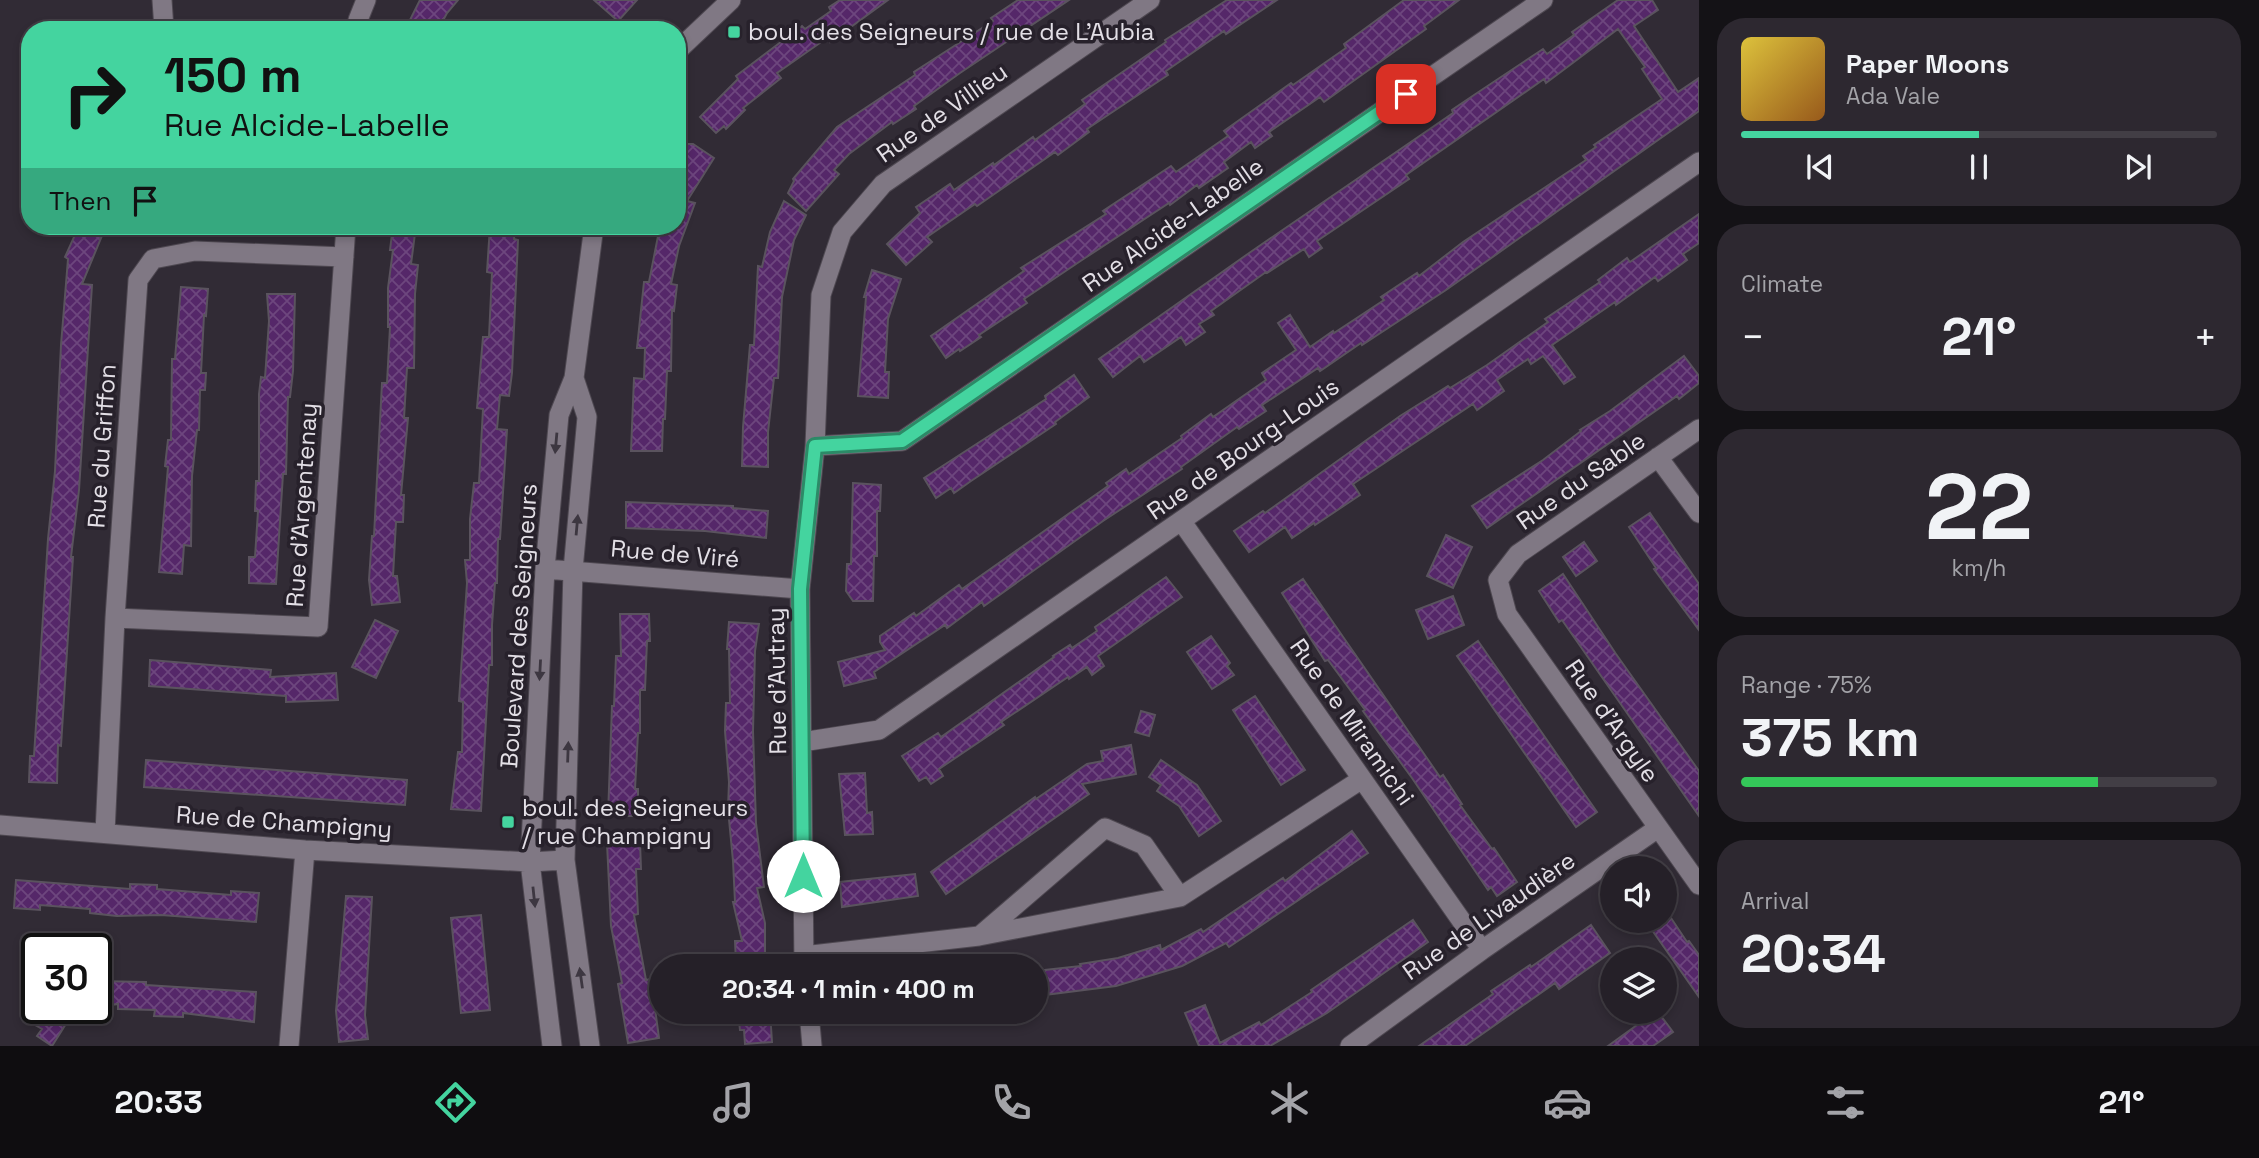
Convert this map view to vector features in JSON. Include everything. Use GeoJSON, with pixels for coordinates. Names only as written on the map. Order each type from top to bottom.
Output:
{"type":"FeatureCollection","features":[{"type":"Feature","properties":{"kind":"street"},"geometry":{"type":"LineString","coordinates":[[162,0],[163,21]]}},
{"type":"Feature","properties":{"kind":"street"},"geometry":{"type":"LineString","coordinates":[[358,21],[366,0]]}},
{"type":"Feature","properties":{"kind":"street"},"geometry":{"type":"LineString","coordinates":[[686,42],[731,0]]}},
{"type":"Feature","properties":{"kind":"street","name":"Rue de Villieu"},"geometry":{"type":"LineString","coordinates":[[842,232],[883,184],[1150,0]]}},
{"type":"Feature","properties":{"kind":"street","name":"Rue Alcide-Labelle"},"geometry":{"type":"LineString","coordinates":[[815,446],[902,441],[1543,0]]}},
{"type":"Feature","properties":{"kind":"street","name":"Rue de Bourg-Louis"},"geometry":{"type":"LineString","coordinates":[[802,742],[879,730],[1699,162]]}},
{"type":"Feature","properties":{"kind":"street","name":"Rue d'Autray"},"geometry":{"type":"LineString","coordinates":[[803,954],[800,589],[815,446],[821,295],[842,232]]}},
{"type":"Feature","properties":{"kind":"street","name":"Rue d'Argentenay"},"geometry":{"type":"LineString","coordinates":[[115,618],[318,627],[345,235]]}},
{"type":"Feature","properties":{"kind":"street","name":"Boulevard des Seigneurs"},"geometry":{"type":"LineString","coordinates":[[552,1046],[530,862],[545,569],[559,415],[573,378],[593,235]]}},
{"type":"Feature","properties":{"kind":"street","name":"Rue du Griffon"},"geometry":{"type":"LineString","coordinates":[[105,833],[115,618],[138,280],[153,260],[195,251],[344,257]]}},
{"type":"Feature","properties":{"kind":"street","name":"Boulevard des Seigneurs"},"geometry":{"type":"LineString","coordinates":[[573,378],[587,417],[573,570],[565,860],[590,1046]]}},
{"type":"Feature","properties":{"kind":"street","name":"Rue du Sable"},"geometry":{"type":"LineString","coordinates":[[1498,580],[1518,554],[1699,429]]}},
{"type":"Feature","properties":{"kind":"street"},"geometry":{"type":"LineString","coordinates":[[1658,457],[1699,513]]}},
{"type":"Feature","properties":{"kind":"street","name":"Rue de Miramichi"},"geometry":{"type":"LineString","coordinates":[[1182,522],[1482,950]]}},
{"type":"Feature","properties":{"kind":"street","name":"Rue de Viré"},"geometry":{"type":"LineString","coordinates":[[545,569],[800,589]]}},
{"type":"Feature","properties":{"kind":"street","name":"Rue d'Argyle"},"geometry":{"type":"LineString","coordinates":[[1498,580],[1507,614],[1699,885]]}},
{"type":"Feature","properties":{"kind":"street"},"geometry":{"type":"LineString","coordinates":[[852,954],[979,936],[1181,897],[1362,779]]}},
{"type":"Feature","properties":{"kind":"street","name":"Rue de Champigny"},"geometry":{"type":"LineString","coordinates":[[0,825],[305,850],[530,862],[565,860]]}},
{"type":"Feature","properties":{"kind":"street"},"geometry":{"type":"LineString","coordinates":[[979,936],[1105,828],[1144,845],[1181,897]]}},
{"type":"Feature","properties":{"kind":"street","name":"Rue de Livaudière"},"geometry":{"type":"LineString","coordinates":[[1350,1046],[1658,828]]}},
{"type":"Feature","properties":{"kind":"street"},"geometry":{"type":"LineString","coordinates":[[289,1046],[305,850]]}},
{"type":"Feature","properties":{"kind":"street"},"geometry":{"type":"LineString","coordinates":[[810,1024],[812,1046]]}},
{"type":"Feature","properties":{"kind":"building"},"geometry":{"type":"Polygon","coordinates":[[[420,0],[458,0],[443,21],[410,21],[420,0]]]}},
{"type":"Feature","properties":{"kind":"building"},"geometry":{"type":"Polygon","coordinates":[[[594,0],[637,0],[618,21],[594,0]]]}},
{"type":"Feature","properties":{"kind":"building"},"geometry":{"type":"Polygon","coordinates":[[[840,0],[888,0],[830,42],[827,38],[777,73],[781,78],[743,108],[745,110],[726,129],[724,126],[716,133],[700,117],[738,79],[736,76],[802,26],[805,29],[831,11],[829,7],[840,0]]]}},
{"type":"Feature","properties":{"kind":"building"},"geometry":{"type":"Polygon","coordinates":[[[1018,0],[1069,0],[960,73],[914,106],[916,109],[893,124],[892,122],[849,154],[834,170],[839,174],[806,211],[788,193],[793,179],[837,127],[915,75],[914,72],[993,21],[991,18],[1018,0]]]}},
{"type":"Feature","properties":{"kind":"building"},"geometry":{"type":"Polygon","coordinates":[[[1227,0],[1277,0],[1226,34],[1224,31],[1166,71],[1168,75],[1087,129],[1089,132],[1058,155],[1055,152],[927,237],[932,242],[906,265],[887,244],[920,213],[916,207],[950,184],[954,190],[1033,137],[1035,140],[1085,104],[1082,100],[1166,42],[1165,40],[1227,0]]]}},
{"type":"Feature","properties":{"kind":"building"},"geometry":{"type":"Polygon","coordinates":[[[1404,0],[1459,0],[1424,26],[1426,29],[1324,102],[1320,97],[1269,132],[1272,136],[1255,148],[1251,142],[1224,162],[1228,168],[1199,188],[1197,185],[1024,299],[1027,303],[979,335],[981,337],[946,358],[931,336],[1024,271],[1021,268],[1106,214],[1103,211],[1171,166],[1176,172],[1228,136],[1224,131],[1346,48],[1344,44],[1404,0]]]}},
{"type":"Feature","properties":{"kind":"building"},"geometry":{"type":"Polygon","coordinates":[[[1618,0],[1652,0],[1658,10],[1634,26],[1678,92],[1699,78],[1699,111],[1446,290],[1362,345],[1361,343],[1320,371],[1318,368],[1262,405],[1266,411],[1239,429],[1237,427],[1181,467],[1182,469],[1103,521],[984,606],[982,602],[947,628],[945,625],[874,672],[876,678],[844,686],[838,662],[885,650],[880,636],[914,613],[916,616],[959,585],[962,589],[1108,486],[1106,483],[1126,469],[1129,474],[1182,438],[1181,436],[1211,414],[1213,417],[1266,380],[1262,373],[1296,350],[1278,323],[1290,315],[1310,347],[1333,331],[1334,333],[1384,300],[1381,297],[1417,273],[1419,276],[1463,242],[1586,160],[1583,156],[1596,147],[1594,145],[1662,99],[1642,69],[1645,67],[1618,29],[1546,83],[1544,79],[1406,175],[1409,179],[1317,241],[1322,248],[1309,257],[1304,249],[1211,311],[1214,315],[1199,324],[1205,332],[1186,345],[1181,337],[1144,362],[1140,356],[1113,377],[1099,359],[1453,113],[1452,110],[1543,49],[1547,54],[1574,35],[1572,32],[1618,0]]]}},
{"type":"Feature","properties":{"kind":"building"},"geometry":{"type":"Polygon","coordinates":[[[693,144],[714,158],[687,201],[695,203],[686,227],[686,146],[693,144]]]}},
{"type":"Feature","properties":{"kind":"building"},"geometry":{"type":"Polygon","coordinates":[[[784,201],[806,215],[794,240],[782,297],[778,378],[774,378],[768,432],[768,467],[742,466],[750,345],[754,345],[758,266],[762,267],[770,232],[784,201]]]}},
{"type":"Feature","properties":{"kind":"building"},"geometry":{"type":"Polygon","coordinates":[[[1699,214],[1699,243],[1683,254],[1687,260],[1658,281],[1655,277],[1616,305],[1615,302],[1552,345],[1575,377],[1564,384],[1543,356],[1531,364],[1528,359],[1497,380],[1504,391],[1477,410],[1473,404],[1353,484],[1360,495],[1292,538],[1285,527],[1249,552],[1234,531],[1263,511],[1265,513],[1400,416],[1487,365],[1548,322],[1545,319],[1600,282],[1598,280],[1627,258],[1630,262],[1699,214]]]}},
{"type":"Feature","properties":{"kind":"building"},"geometry":{"type":"Polygon","coordinates":[[[75,235],[102,235],[82,284],[92,285],[57,783],[29,782],[30,756],[34,756],[55,471],[68,259],[65,257],[75,235]]]}},
{"type":"Feature","properties":{"kind":"building"},"geometry":{"type":"Polygon","coordinates":[[[392,235],[415,235],[411,264],[418,265],[414,368],[407,368],[404,418],[408,418],[401,495],[404,495],[403,522],[396,522],[393,576],[397,576],[400,602],[372,605],[369,580],[382,383],[387,383],[390,327],[388,288],[393,250],[390,250],[392,235]]]}},
{"type":"Feature","properties":{"kind":"building"},"geometry":{"type":"Polygon","coordinates":[[[489,235],[514,235],[514,239],[518,240],[512,373],[509,396],[500,395],[497,429],[507,430],[481,811],[451,809],[458,752],[462,752],[463,702],[459,701],[467,583],[465,560],[470,560],[470,519],[474,483],[479,483],[483,409],[477,408],[483,337],[489,337],[492,273],[487,272],[489,235]]]}},
{"type":"Feature","properties":{"kind":"building"},"geometry":{"type":"Polygon","coordinates":[[[658,235],[683,235],[671,284],[677,285],[674,311],[672,310],[671,371],[667,371],[662,451],[631,451],[634,378],[644,379],[645,348],[637,348],[644,282],[649,282],[658,235]]]}},
{"type":"Feature","properties":{"kind":"building"},"geometry":{"type":"Polygon","coordinates":[[[872,270],[901,279],[888,319],[885,372],[889,372],[888,398],[858,396],[864,297],[872,270]]]}},
{"type":"Feature","properties":{"kind":"building"},"geometry":{"type":"Polygon","coordinates":[[[181,287],[208,289],[201,373],[206,373],[205,390],[200,390],[199,430],[192,476],[191,546],[184,545],[182,574],[159,572],[168,467],[165,466],[168,440],[171,440],[172,359],[175,359],[181,287]]]}},
{"type":"Feature","properties":{"kind":"building"},"geometry":{"type":"Polygon","coordinates":[[[267,294],[295,294],[293,371],[288,397],[286,474],[283,474],[276,584],[249,583],[249,557],[255,557],[258,511],[255,511],[256,481],[259,481],[259,394],[261,377],[265,378],[269,321],[267,294]]]}},
{"type":"Feature","properties":{"kind":"building"},"geometry":{"type":"Polygon","coordinates":[[[1684,356],[1699,376],[1699,383],[1487,528],[1472,506],[1543,460],[1580,430],[1684,356]]]}},
{"type":"Feature","properties":{"kind":"building"},"geometry":{"type":"Polygon","coordinates":[[[1074,375],[1089,397],[1055,422],[1056,424],[954,493],[951,488],[936,498],[924,478],[1046,399],[1045,396],[1074,375]]]}},
{"type":"Feature","properties":{"kind":"building"},"geometry":{"type":"Polygon","coordinates":[[[853,483],[881,485],[880,511],[877,511],[873,601],[853,601],[846,591],[847,564],[851,564],[853,483]]]}},
{"type":"Feature","properties":{"kind":"building"},"geometry":{"type":"Polygon","coordinates":[[[626,502],[733,506],[768,511],[766,538],[705,531],[626,528],[626,502]]]}},
{"type":"Feature","properties":{"kind":"building"},"geometry":{"type":"Polygon","coordinates":[[[1650,513],[1699,584],[1699,630],[1654,569],[1656,568],[1629,527],[1650,513]]]}},
{"type":"Feature","properties":{"kind":"building"},"geometry":{"type":"Polygon","coordinates":[[[1446,535],[1472,547],[1453,588],[1427,576],[1446,535]]]}},
{"type":"Feature","properties":{"kind":"building"},"geometry":{"type":"Polygon","coordinates":[[[1584,542],[1597,561],[1576,576],[1563,557],[1584,542]]]}},
{"type":"Feature","properties":{"kind":"building"},"geometry":{"type":"Polygon","coordinates":[[[1563,574],[1699,771],[1699,816],[1539,591],[1563,574]]]}},
{"type":"Feature","properties":{"kind":"building"},"geometry":{"type":"Polygon","coordinates":[[[1166,577],[1182,597],[1098,656],[1104,666],[1092,675],[1087,667],[1069,679],[1068,677],[1001,722],[1004,725],[939,769],[943,776],[931,784],[926,777],[919,781],[902,756],[938,733],[941,737],[1053,656],[1070,645],[1072,648],[1097,631],[1095,627],[1166,577]]]}},
{"type":"Feature","properties":{"kind":"building"},"geometry":{"type":"Polygon","coordinates":[[[1303,579],[1440,777],[1443,775],[1462,804],[1460,805],[1517,882],[1497,896],[1491,887],[1488,890],[1363,711],[1365,710],[1328,660],[1325,661],[1282,593],[1303,579]]]}},
{"type":"Feature","properties":{"kind":"building"},"geometry":{"type":"Polygon","coordinates":[[[1453,596],[1464,625],[1428,639],[1416,610],[1453,596]]]}},
{"type":"Feature","properties":{"kind":"building"},"geometry":{"type":"Polygon","coordinates":[[[620,614],[649,614],[650,641],[647,641],[645,690],[640,690],[640,733],[635,789],[638,789],[638,816],[608,816],[616,656],[621,656],[620,614]]]}},
{"type":"Feature","properties":{"kind":"building"},"geometry":{"type":"Polygon","coordinates":[[[375,620],[398,631],[376,678],[352,667],[375,620]]]}},
{"type":"Feature","properties":{"kind":"building"},"geometry":{"type":"Polygon","coordinates":[[[729,622],[759,624],[755,651],[753,731],[756,823],[764,887],[757,888],[765,923],[765,954],[736,954],[735,941],[742,941],[733,902],[733,861],[728,809],[725,731],[726,703],[730,703],[727,649],[729,622]]]}},
{"type":"Feature","properties":{"kind":"building"},"geometry":{"type":"Polygon","coordinates":[[[1211,636],[1230,663],[1227,666],[1234,675],[1212,689],[1187,652],[1211,636]]]}},
{"type":"Feature","properties":{"kind":"building"},"geometry":{"type":"Polygon","coordinates":[[[1478,641],[1597,812],[1576,827],[1457,656],[1478,641]]]}},
{"type":"Feature","properties":{"kind":"building"},"geometry":{"type":"Polygon","coordinates":[[[150,660],[271,670],[270,677],[336,673],[338,700],[286,702],[286,696],[149,686],[150,660]]]}},
{"type":"Feature","properties":{"kind":"building"},"geometry":{"type":"Polygon","coordinates":[[[1255,696],[1305,770],[1281,785],[1233,710],[1255,696]]]}},
{"type":"Feature","properties":{"kind":"building"},"geometry":{"type":"Polygon","coordinates":[[[1141,711],[1155,715],[1149,736],[1135,732],[1141,711]]]}},
{"type":"Feature","properties":{"kind":"building"},"geometry":{"type":"Polygon","coordinates":[[[1131,745],[1136,774],[1082,784],[1089,794],[946,894],[931,872],[1035,797],[1036,799],[1087,764],[1103,761],[1101,751],[1131,745]]]}},
{"type":"Feature","properties":{"kind":"building"},"geometry":{"type":"Polygon","coordinates":[[[146,760],[407,780],[405,805],[144,787],[146,760]]]}},
{"type":"Feature","properties":{"kind":"building"},"geometry":{"type":"Polygon","coordinates":[[[1161,760],[1197,785],[1221,821],[1199,836],[1179,806],[1157,791],[1161,785],[1149,777],[1161,760]]]}},
{"type":"Feature","properties":{"kind":"building"},"geometry":{"type":"Polygon","coordinates":[[[865,773],[867,813],[872,812],[873,834],[845,835],[839,774],[865,773]]]}},
{"type":"Feature","properties":{"kind":"building"},"geometry":{"type":"Polygon","coordinates":[[[1352,831],[1368,853],[1229,947],[1226,943],[1182,966],[1116,986],[1048,994],[1048,970],[1118,958],[1160,945],[1161,950],[1201,929],[1203,932],[1283,878],[1285,881],[1352,831]]]}},
{"type":"Feature","properties":{"kind":"building"},"geometry":{"type":"Polygon","coordinates":[[[640,842],[641,869],[636,869],[638,914],[634,915],[646,980],[649,979],[649,1024],[657,1024],[659,1038],[628,1043],[618,984],[622,983],[611,926],[607,843],[640,842]]]}},
{"type":"Feature","properties":{"kind":"building"},"geometry":{"type":"Polygon","coordinates":[[[915,874],[918,896],[842,907],[840,882],[915,874]]]}},
{"type":"Feature","properties":{"kind":"building"},"geometry":{"type":"Polygon","coordinates":[[[16,880],[130,889],[130,884],[157,885],[157,889],[231,895],[231,891],[259,893],[256,922],[161,915],[117,916],[90,913],[90,909],[40,905],[40,910],[14,908],[16,880]]]}},
{"type":"Feature","properties":{"kind":"building"},"geometry":{"type":"Polygon","coordinates":[[[346,896],[372,897],[365,1015],[368,1039],[339,1042],[336,1011],[346,896]]]}},
{"type":"Feature","properties":{"kind":"building"},"geometry":{"type":"Polygon","coordinates":[[[481,915],[490,1010],[461,1013],[451,918],[481,915]]]}},
{"type":"Feature","properties":{"kind":"building"},"geometry":{"type":"Polygon","coordinates":[[[1413,920],[1428,942],[1327,1013],[1270,1046],[1199,1046],[1185,1013],[1205,1005],[1220,1043],[1259,1022],[1261,1025],[1413,920]]]}},
{"type":"Feature","properties":{"kind":"building"},"geometry":{"type":"Polygon","coordinates":[[[1591,925],[1606,947],[1600,947],[1600,960],[1559,989],[1555,983],[1465,1046],[1419,1046],[1493,994],[1491,991],[1530,965],[1531,967],[1591,925]]]}},
{"type":"Feature","properties":{"kind":"building"},"geometry":{"type":"Polygon","coordinates":[[[1677,927],[1699,955],[1699,997],[1677,966],[1677,947],[1664,947],[1654,933],[1677,933],[1677,927]]]}},
{"type":"Feature","properties":{"kind":"building"},"geometry":{"type":"Polygon","coordinates":[[[112,981],[256,992],[254,1022],[183,1013],[183,1017],[154,1016],[155,1010],[118,1009],[118,1004],[112,1005],[112,981]]]}},
{"type":"Feature","properties":{"kind":"building"},"geometry":{"type":"Polygon","coordinates":[[[66,1024],[52,1046],[37,1036],[42,1029],[35,1025],[66,1024]]]}},
{"type":"Feature","properties":{"kind":"building"},"geometry":{"type":"Polygon","coordinates":[[[739,1024],[771,1024],[772,1042],[745,1044],[744,1030],[740,1030],[739,1024]]]}},
{"type":"Feature","properties":{"kind":"building"},"geometry":{"type":"Polygon","coordinates":[[[1638,1024],[1667,1024],[1673,1032],[1653,1046],[1608,1046],[1638,1024]]]}},
{"type":"Feature","properties":{"kind":"place","name":"boul. des Seigneurs / rue de L'Aubia"},"geometry":{"type":"Point","coordinates":[734,32]}},
{"type":"Feature","properties":{"kind":"place","name":"boul. des Seigneurs / rue Champigny"},"geometry":{"type":"Point","coordinates":[508,822]}},
{"type":"Feature","properties":{"kind":"route"},"geometry":{"type":"LineString","coordinates":[[803,876],[800,589],[815,446],[902,441],[1406,94]]}}]}
